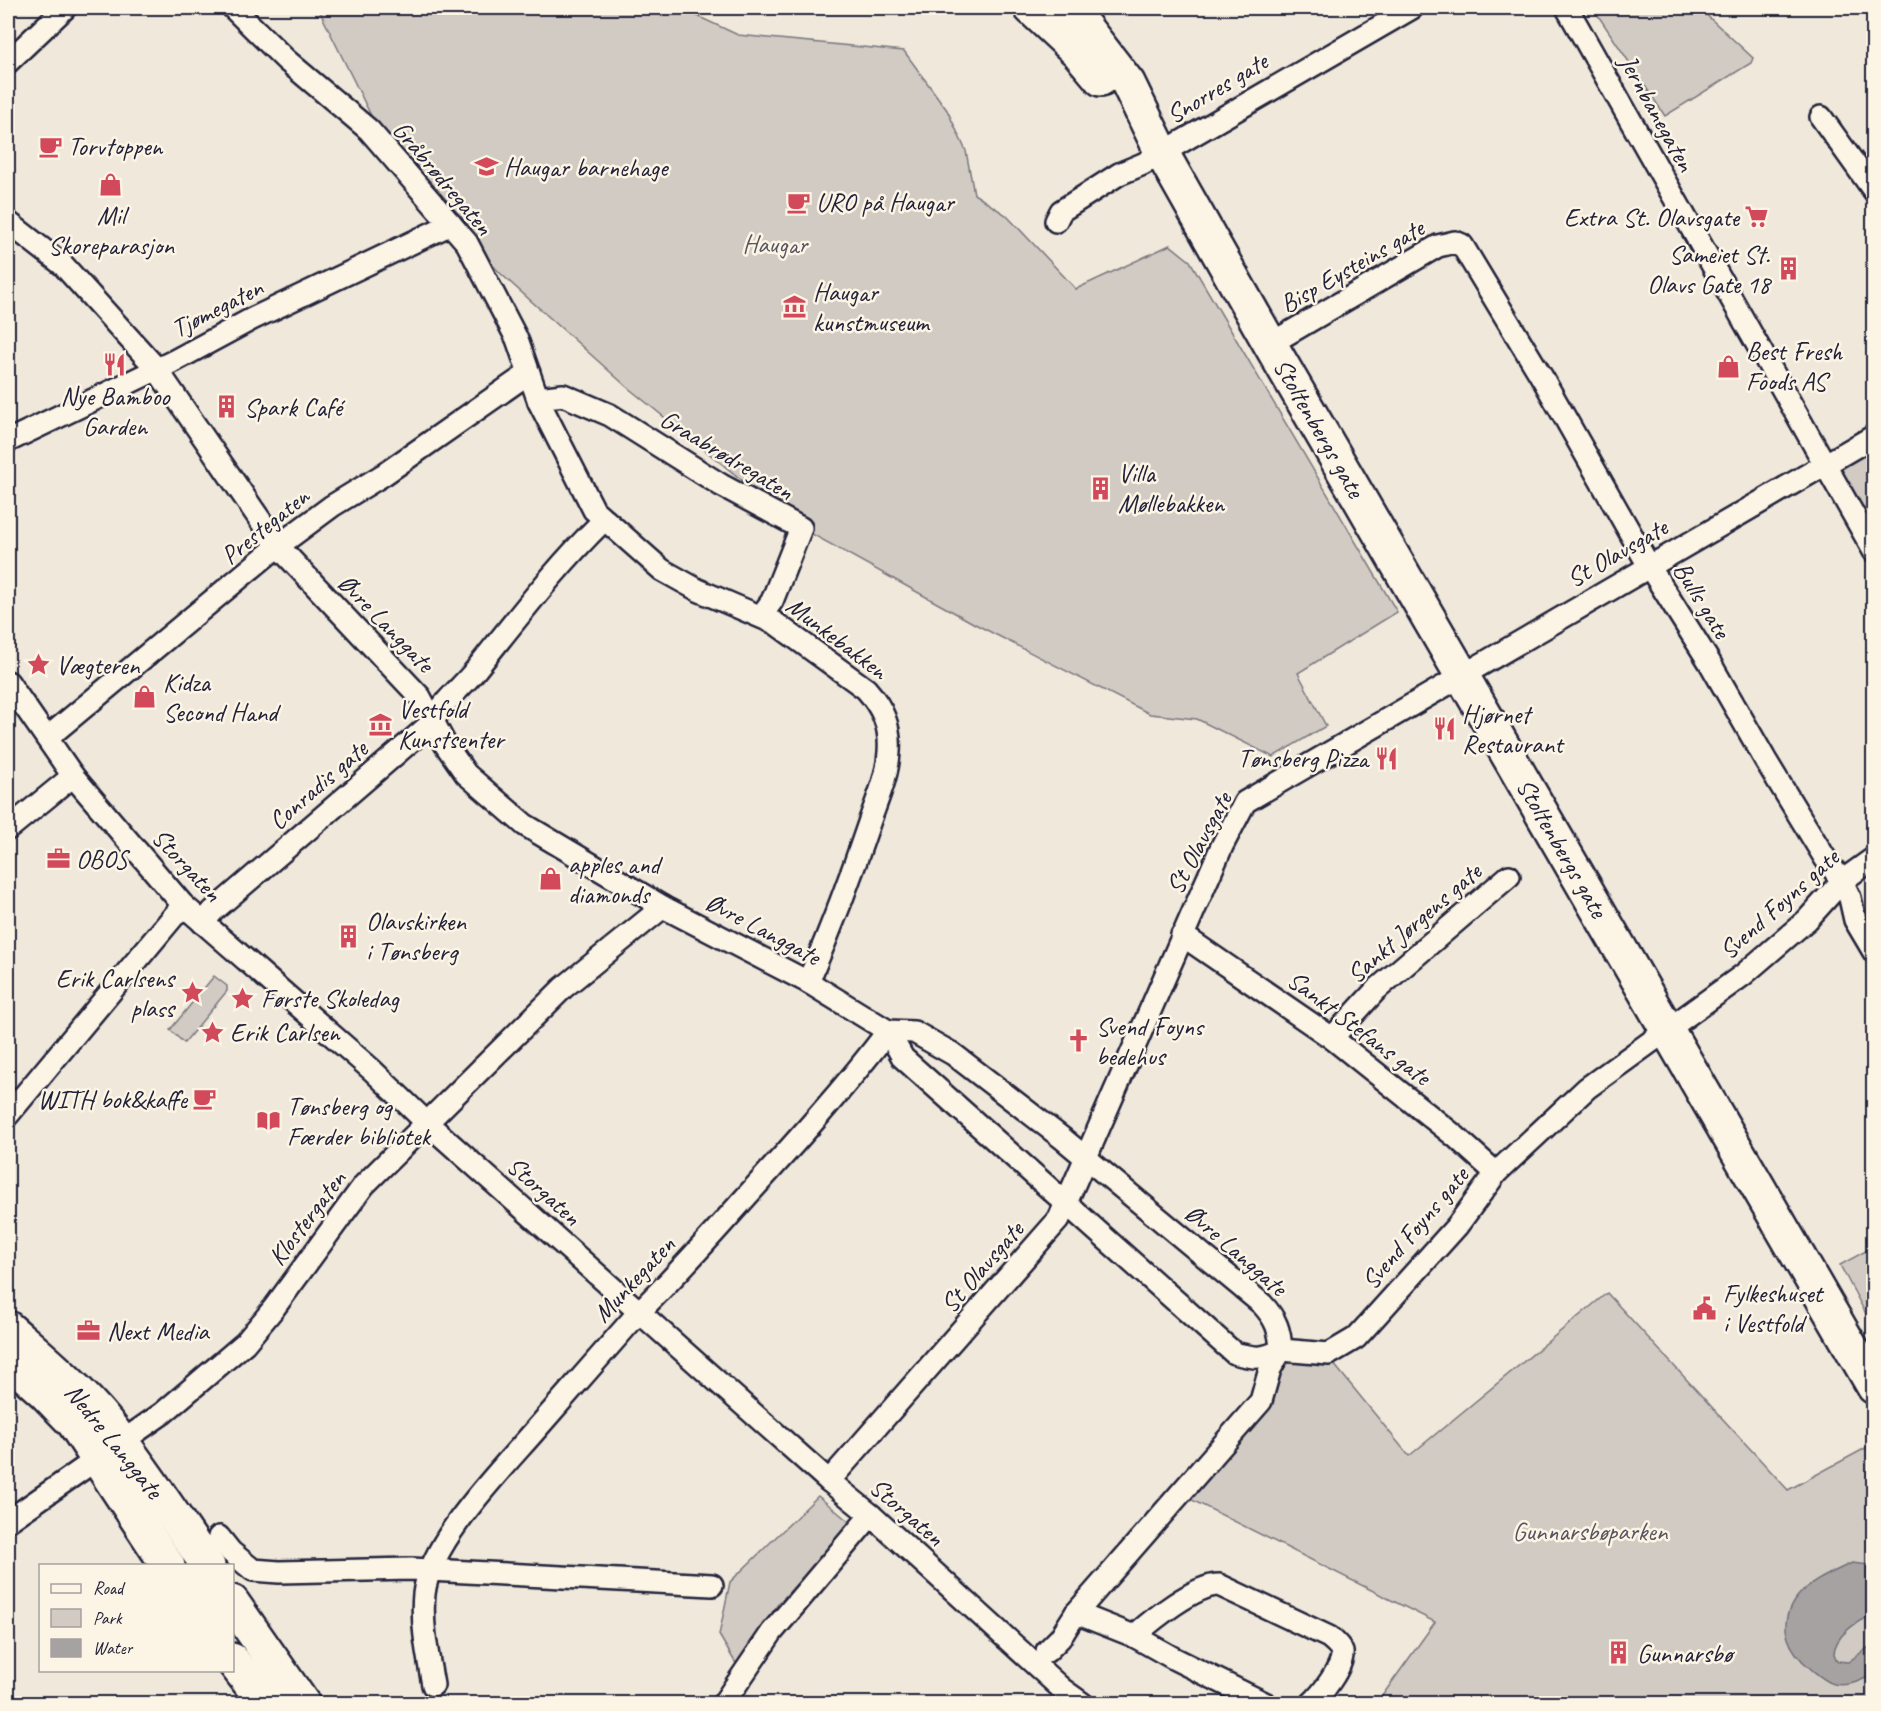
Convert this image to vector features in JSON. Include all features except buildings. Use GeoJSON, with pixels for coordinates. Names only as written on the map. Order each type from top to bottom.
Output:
{"type":"FeatureCollection","features":[{"type":"Feature","properties":{"kind":"main road","name":"Stoltenbergs gate"},"geometry":{"type":"LineString","coordinates":[[1031,8],[1079,53],[1162,153]]}},
{"type":"Feature","properties":{"kind":"main road","name":"Stoltenbergs gate"},"geometry":{"type":"LineString","coordinates":[[1070,8],[1128,83],[1162,153],[1270,344],[1874,1388]]}},
{"type":"Feature","properties":{"kind":"main road","name":"Nedre Langgate"},"geometry":{"type":"LineString","coordinates":[[8,1328],[78,1391],[167,1564]]}},
{"type":"Feature","properties":{"kind":"main road","name":"Nedre Langgate"},"geometry":{"type":"LineString","coordinates":[[8,1360],[74,1423],[110,1451],[143,1471],[213,1551]]}},
{"type":"Feature","properties":{"kind":"main road"},"geometry":{"type":"LineString","coordinates":[[234,1605],[303,1704]]}},
{"type":"Feature","properties":{"kind":"main road"},"geometry":{"type":"LineString","coordinates":[[234,1663],[266,1704]]}},
{"type":"Feature","properties":{"kind":"street"},"geometry":{"type":"LineString","coordinates":[[8,62],[65,8]]}},
{"type":"Feature","properties":{"kind":"street","name":"Gråbrødregaten"},"geometry":{"type":"LineString","coordinates":[[233,8],[286,60],[369,130],[468,243],[517,339],[539,402],[594,510],[603,521]]}},
{"type":"Feature","properties":{"kind":"street","name":"Snorres gate"},"geometry":{"type":"LineString","coordinates":[[1056,221],[1060,211],[1119,174],[1162,153],[1412,8]]}},
{"type":"Feature","properties":{"kind":"street","name":"Jernbanegaten"},"geometry":{"type":"LineString","coordinates":[[1567,8],[1825,463]]}},
{"type":"Feature","properties":{"kind":"street"},"geometry":{"type":"LineString","coordinates":[[1821,117],[1874,191]]}},
{"type":"Feature","properties":{"kind":"street","name":"Øvre Langgate"},"geometry":{"type":"LineString","coordinates":[[8,222],[63,265],[156,368],[278,546],[420,698],[466,774],[525,825],[663,907],[808,982],[888,1031],[914,1032],[953,1054],[1084,1156],[1262,1304],[1272,1315],[1280,1330],[1281,1350],[1257,1359],[1234,1353],[903,1058],[888,1031]]}},
{"type":"Feature","properties":{"kind":"street","name":"Tjømegaten"},"geometry":{"type":"LineString","coordinates":[[8,441],[451,224]]}},
{"type":"Feature","properties":{"kind":"street","name":"Bisp Eysteins gate"},"geometry":{"type":"LineString","coordinates":[[1270,344],[1438,246],[1455,242],[1462,245]]}},
{"type":"Feature","properties":{"kind":"street","name":"Bulls gate"},"geometry":{"type":"LineString","coordinates":[[1462,245],[1543,379],[1649,567],[1710,663],[1825,858],[1842,880],[1850,898],[1855,920],[1874,952]]}},
{"type":"Feature","properties":{"kind":"street","name":"Prestegaten"},"geometry":{"type":"LineString","coordinates":[[47,738],[278,546],[332,506],[383,475],[529,373]]}},
{"type":"Feature","properties":{"kind":"street","name":"Graabrødregaten"},"geometry":{"type":"LineString","coordinates":[[539,402],[546,397],[563,395],[601,411],[730,490],[801,528],[772,601],[760,616]]}},
{"type":"Feature","properties":{"kind":"street","name":"St Olavsgate"},"geometry":{"type":"LineString","coordinates":[[830,1481],[1028,1258],[1059,1219],[1084,1156],[1182,935],[1222,846],[1245,802],[1874,436]]}},
{"type":"Feature","properties":{"kind":"street"},"geometry":{"type":"LineString","coordinates":[[1825,463],[1874,551]]}},
{"type":"Feature","properties":{"kind":"street","name":"Munkebakken"},"geometry":{"type":"LineString","coordinates":[[603,521],[662,570],[698,590],[776,623],[866,688],[886,718],[889,751],[884,781],[843,902],[808,982]]}},
{"type":"Feature","properties":{"kind":"street","name":"Conradis gate"},"geometry":{"type":"LineString","coordinates":[[203,923],[433,722],[439,710],[464,684],[569,554],[603,521]]}},
{"type":"Feature","properties":{"kind":"street","name":"Storgaten"},"geometry":{"type":"LineString","coordinates":[[8,682],[73,776],[183,905],[372,1070],[426,1122],[639,1312],[871,1515],[1057,1696],[1083,1704]]}},
{"type":"Feature","properties":{"kind":"street"},"geometry":{"type":"LineString","coordinates":[[8,829],[73,776]]}},
{"type":"Feature","properties":{"kind":"street","name":"Svend Foyns gate"},"geometry":{"type":"LineString","coordinates":[[1281,1350],[1329,1354],[1356,1338],[1457,1226],[1496,1173],[1587,1088],[1751,968],[1807,920],[1842,880],[1874,858]]}},
{"type":"Feature","properties":{"kind":"street","name":"Sankt Jørgens gate"},"geometry":{"type":"LineString","coordinates":[[1332,1038],[1376,990],[1509,876]]}},
{"type":"Feature","properties":{"kind":"street"},"geometry":{"type":"LineString","coordinates":[[8,1115],[183,905]]}},
{"type":"Feature","properties":{"kind":"street","name":"Klostergaten"},"geometry":{"type":"LineString","coordinates":[[8,1521],[192,1391],[245,1343],[274,1308],[364,1185],[563,988],[663,907]]}},
{"type":"Feature","properties":{"kind":"street","name":"Sankt Stefans gate"},"geometry":{"type":"LineString","coordinates":[[1182,935],[1332,1038],[1456,1137],[1496,1173]]}},
{"type":"Feature","properties":{"kind":"street","name":"Munkegaten"},"geometry":{"type":"LineString","coordinates":[[433,1685],[424,1635],[424,1593],[431,1571],[450,1534],[485,1488],[639,1312],[667,1285],[767,1174],[888,1031]]}},
{"type":"Feature","properties":{"kind":"street"},"geometry":{"type":"LineString","coordinates":[[1047,1651],[1060,1638],[1076,1613],[1261,1401],[1270,1369],[1281,1350]]}},
{"type":"Feature","properties":{"kind":"street"},"geometry":{"type":"LineString","coordinates":[[723,1704],[772,1632],[871,1515]]}},
{"type":"Feature","properties":{"kind":"street"},"geometry":{"type":"LineString","coordinates":[[213,1551],[231,1552],[254,1570],[279,1572],[411,1569],[712,1585]]}},
{"type":"Feature","properties":{"kind":"street"},"geometry":{"type":"LineString","coordinates":[[1134,1636],[1152,1620],[1201,1589],[1219,1585],[1329,1637],[1338,1644],[1341,1658],[1335,1674],[1311,1704]]}},
{"type":"Feature","properties":{"kind":"street"},"geometry":{"type":"LineString","coordinates":[[1076,1613],[1134,1636],[1266,1704]]}},
{"type":"Feature","properties":{"kind":"green space","name":"Haugar"},"geometry":{"type":"Polygon","coordinates":[[[318,8],[680,8],[738,35],[904,51],[947,110],[966,151],[974,194],[1006,215],[1076,289],[1170,245],[1190,261],[1397,612],[1298,673],[1326,726],[1273,757],[1197,719],[1150,714],[975,624],[801,528],[627,387],[500,273],[388,150],[318,8]]]}},
{"type":"Feature","properties":{"kind":"green space"},"geometry":{"type":"Polygon","coordinates":[[[1593,8],[1699,8],[1753,58],[1751,63],[1665,116],[1593,8]]]}},
{"type":"Feature","properties":{"kind":"green space"},"geometry":{"type":"Polygon","coordinates":[[[1873,438],[1873,548],[1828,465],[1873,438]]]}},
{"type":"Feature","properties":{"kind":"green space"},"geometry":{"type":"Polygon","coordinates":[[[214,976],[227,986],[227,991],[184,1043],[170,1030],[214,976]]]}},
{"type":"Feature","properties":{"kind":"green space"},"geometry":{"type":"Polygon","coordinates":[[[1873,1247],[1873,1327],[1840,1265],[1873,1247]]]}},
{"type":"Feature","properties":{"kind":"green space","name":"Gunnarsbøparken"},"geometry":{"type":"Polygon","coordinates":[[[1607,1293],[1788,1490],[1873,1444],[1873,1703],[1377,1703],[1435,1622],[1188,1498],[1284,1353],[1329,1358],[1409,1456],[1607,1293]]]}},
{"type":"Feature","properties":{"kind":"green space"},"geometry":{"type":"Polygon","coordinates":[[[818,1496],[853,1525],[778,1604],[738,1667],[719,1635],[730,1582],[818,1496]]]}},
{"type":"Feature","properties":{"kind":"water"},"geometry":{"type":"Polygon","coordinates":[[[1852,1563],[1869,1565],[1873,1568],[1873,1615],[1854,1625],[1842,1635],[1834,1654],[1837,1661],[1848,1662],[1873,1644],[1873,1674],[1854,1683],[1839,1685],[1822,1678],[1803,1662],[1791,1646],[1786,1620],[1794,1601],[1805,1589],[1852,1563]]]}},
{"type":"Feature","properties":{"kind":"place","name":"Torvtoppen"},"geometry":{"type":"Point","coordinates":[50,146]}},
{"type":"Feature","properties":{"kind":"place","name":"Haugar barnehage"},"geometry":{"type":"Point","coordinates":[486,167]}},
{"type":"Feature","properties":{"kind":"place","name":"Mil Skoreparasjon"},"geometry":{"type":"Point","coordinates":[111,184]}},
{"type":"Feature","properties":{"kind":"place","name":"URO på Haugar"},"geometry":{"type":"Point","coordinates":[798,202]}},
{"type":"Feature","properties":{"kind":"place","name":"Extra St. Olavsgate"},"geometry":{"type":"Point","coordinates":[1757,217]}},
{"type":"Feature","properties":{"kind":"place","name":"Sameiet St. Olavs Gate 18"},"geometry":{"type":"Point","coordinates":[1788,269]}},
{"type":"Feature","properties":{"kind":"place","name":"Haugar kunstmuseum"},"geometry":{"type":"Point","coordinates":[795,307]}},
{"type":"Feature","properties":{"kind":"place","name":"Nye Bamboo Garden"},"geometry":{"type":"Point","coordinates":[115,365]}},
{"type":"Feature","properties":{"kind":"place","name":"Best Fresh Foods AS"},"geometry":{"type":"Point","coordinates":[1728,366]}},
{"type":"Feature","properties":{"kind":"place","name":"Spark Café"},"geometry":{"type":"Point","coordinates":[226,407]}},
{"type":"Feature","properties":{"kind":"place","name":"Villa Møllebakken"},"geometry":{"type":"Point","coordinates":[1100,488]}},
{"type":"Feature","properties":{"kind":"place","name":"Vægteren"},"geometry":{"type":"Point","coordinates":[38,665]}},
{"type":"Feature","properties":{"kind":"place","name":"Kidza Second Hand"},"geometry":{"type":"Point","coordinates":[145,697]}},
{"type":"Feature","properties":{"kind":"place","name":"Vestfold Kunstsenter"},"geometry":{"type":"Point","coordinates":[380,724]}},
{"type":"Feature","properties":{"kind":"place","name":"Hjørnet Restaurant"},"geometry":{"type":"Point","coordinates":[1444,729]}},
{"type":"Feature","properties":{"kind":"place","name":"Tønsberg Pizza"},"geometry":{"type":"Point","coordinates":[1386,758]}},
{"type":"Feature","properties":{"kind":"place","name":"OBOS"},"geometry":{"type":"Point","coordinates":[58,859]}},
{"type":"Feature","properties":{"kind":"place","name":"apples and diamonds"},"geometry":{"type":"Point","coordinates":[550,879]}},
{"type":"Feature","properties":{"kind":"place","name":"Olavskirken i Tønsberg"},"geometry":{"type":"Point","coordinates":[348,936]}},
{"type":"Feature","properties":{"kind":"place","name":"Erik Carlsens plass"},"geometry":{"type":"Point","coordinates":[192,993]}},
{"type":"Feature","properties":{"kind":"place","name":"Første Skoledag"},"geometry":{"type":"Point","coordinates":[243,998]}},
{"type":"Feature","properties":{"kind":"place","name":"Erik Carlsen"},"geometry":{"type":"Point","coordinates":[212,1032]}},
{"type":"Feature","properties":{"kind":"place","name":"Svend Foyns bedehus"},"geometry":{"type":"Point","coordinates":[1078,1041]}},
{"type":"Feature","properties":{"kind":"place","name":"WITH bok&kaffe"},"geometry":{"type":"Point","coordinates":[205,1099]}},
{"type":"Feature","properties":{"kind":"place","name":"Tønsberg og Færder bibliotek"},"geometry":{"type":"Point","coordinates":[269,1121]}},
{"type":"Feature","properties":{"kind":"place","name":"Fylkeshuset i Vestfold"},"geometry":{"type":"Point","coordinates":[1705,1308]}},
{"type":"Feature","properties":{"kind":"place","name":"Next Media"},"geometry":{"type":"Point","coordinates":[89,1331]}},
{"type":"Feature","properties":{"kind":"place","name":"Gunnarsbø"},"geometry":{"type":"Point","coordinates":[1619,1653]}}]}
